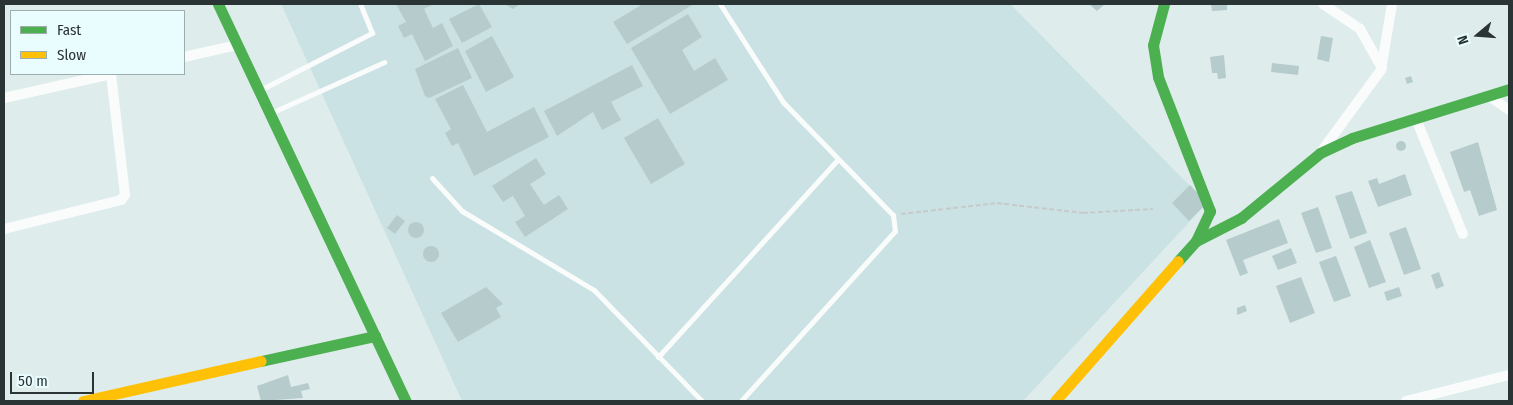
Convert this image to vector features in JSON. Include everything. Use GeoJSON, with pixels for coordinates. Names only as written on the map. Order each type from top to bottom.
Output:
{"type":"FeatureCollection","features":[{"type":"Feature","properties":{"kind":"street"},"geometry":{"type":"LineString","coordinates":[[218,4],[406,401]]}},
{"type":"Feature","properties":{"kind":"street"},"geometry":{"type":"LineString","coordinates":[[1055,401],[1196,241],[1210,211],[1158,77],[1153,46],[1164,4]]}},
{"type":"Feature","properties":{"kind":"street"},"geometry":{"type":"LineString","coordinates":[[1323,4],[1354,23],[1382,68]]}},
{"type":"Feature","properties":{"kind":"street"},"geometry":{"type":"LineString","coordinates":[[1196,241],[1241,218],[1320,152],[1382,68],[1392,4]]}},
{"type":"Feature","properties":{"kind":"street"},"geometry":{"type":"LineString","coordinates":[[185,57],[237,45]]}},
{"type":"Feature","properties":{"kind":"street"},"geometry":{"type":"LineString","coordinates":[[4,98],[107,75]]}},
{"type":"Feature","properties":{"kind":"street"},"geometry":{"type":"LineString","coordinates":[[4,229],[120,200],[125,195],[111,75]]}},
{"type":"Feature","properties":{"kind":"street"},"geometry":{"type":"LineString","coordinates":[[1320,152],[1509,89]]}},
{"type":"Feature","properties":{"kind":"street"},"geometry":{"type":"LineString","coordinates":[[1489,96],[1509,110]]}},
{"type":"Feature","properties":{"kind":"street"},"geometry":{"type":"LineString","coordinates":[[1416,119],[1463,234]]}},
{"type":"Feature","properties":{"kind":"street"},"geometry":{"type":"LineString","coordinates":[[83,401],[375,336]]}},
{"type":"Feature","properties":{"kind":"street"},"geometry":{"type":"LineString","coordinates":[[1406,401],[1509,375]]}},
{"type":"Feature","properties":{"kind":"lane"},"geometry":{"type":"LineString","coordinates":[[259,91],[372,33],[360,4]]}},
{"type":"Feature","properties":{"kind":"lane"},"geometry":{"type":"LineString","coordinates":[[720,4],[783,102],[837,160],[894,215],[895,231],[741,401]]}},
{"type":"Feature","properties":{"kind":"lane"},"geometry":{"type":"LineString","coordinates":[[270,114],[384,62]]}},
{"type":"Feature","properties":{"kind":"lane"},"geometry":{"type":"LineString","coordinates":[[658,357],[837,160]]}},
{"type":"Feature","properties":{"kind":"lane"},"geometry":{"type":"LineString","coordinates":[[432,178],[462,211],[594,290],[702,401]]}},
{"type":"Feature","properties":{"kind":"path"},"geometry":{"type":"LineString","coordinates":[[894,215],[997,203],[1083,213],[1153,209]]}},
{"type":"Feature","properties":{"kind":"shaded area"},"geometry":{"type":"Polygon","coordinates":[[[281,4],[1010,4],[1207,203],[1023,401],[462,401],[281,4]]]}},
{"type":"Feature","properties":{"kind":"building"},"geometry":{"type":"Polygon","coordinates":[[[396,4],[434,4],[424,9],[433,28],[442,23],[453,46],[425,61],[412,34],[404,38],[398,26],[406,22],[396,4]]]}},
{"type":"Feature","properties":{"kind":"building"},"geometry":{"type":"Polygon","coordinates":[[[479,4],[492,27],[462,43],[449,19],[479,4]]]}},
{"type":"Feature","properties":{"kind":"building"},"geometry":{"type":"Polygon","coordinates":[[[505,4],[520,4],[513,9],[505,4]]]}},
{"type":"Feature","properties":{"kind":"building"},"geometry":{"type":"Polygon","coordinates":[[[643,4],[694,4],[627,44],[613,22],[643,4]]]}},
{"type":"Feature","properties":{"kind":"building"},"geometry":{"type":"Polygon","coordinates":[[[1089,4],[1105,4],[1097,11],[1089,4]]]}},
{"type":"Feature","properties":{"kind":"building"},"geometry":{"type":"Polygon","coordinates":[[[1211,4],[1227,4],[1227,10],[1212,11],[1211,4]]]}},
{"type":"Feature","properties":{"kind":"building"},"geometry":{"type":"Polygon","coordinates":[[[688,14],[702,37],[682,50],[694,71],[715,58],[728,80],[670,114],[631,48],[688,14]]]}},
{"type":"Feature","properties":{"kind":"building"},"geometry":{"type":"Polygon","coordinates":[[[492,36],[514,77],[486,92],[465,51],[492,36]]]}},
{"type":"Feature","properties":{"kind":"building"},"geometry":{"type":"Polygon","coordinates":[[[1321,36],[1333,38],[1329,62],[1317,59],[1321,36]]]}},
{"type":"Feature","properties":{"kind":"building"},"geometry":{"type":"Polygon","coordinates":[[[458,48],[472,78],[429,98],[425,96],[415,69],[458,48]]]}},
{"type":"Feature","properties":{"kind":"building"},"geometry":{"type":"Polygon","coordinates":[[[1224,55],[1226,78],[1218,79],[1217,73],[1212,73],[1210,57],[1224,55]]]}},
{"type":"Feature","properties":{"kind":"building"},"geometry":{"type":"Polygon","coordinates":[[[1272,63],[1299,66],[1298,75],[1271,72],[1272,63]]]}},
{"type":"Feature","properties":{"kind":"building"},"geometry":{"type":"Polygon","coordinates":[[[632,65],[643,86],[611,102],[621,120],[602,130],[593,112],[557,136],[544,111],[632,65]]]}},
{"type":"Feature","properties":{"kind":"building"},"geometry":{"type":"Polygon","coordinates":[[[1411,76],[1413,82],[1407,84],[1405,78],[1411,76]]]}},
{"type":"Feature","properties":{"kind":"building"},"geometry":{"type":"Polygon","coordinates":[[[463,85],[487,132],[534,107],[549,137],[474,176],[458,143],[452,146],[445,133],[451,129],[435,99],[463,85]]]}},
{"type":"Feature","properties":{"kind":"building"},"geometry":{"type":"Polygon","coordinates":[[[658,118],[685,164],[651,184],[624,138],[658,118]]]}},
{"type":"Feature","properties":{"kind":"building"},"geometry":{"type":"Polygon","coordinates":[[[1399,141],[1403,141],[1406,146],[1405,150],[1399,151],[1396,148],[1396,144],[1399,141]]]}},
{"type":"Feature","properties":{"kind":"building"},"geometry":{"type":"Polygon","coordinates":[[[1478,142],[1497,210],[1479,216],[1470,190],[1464,192],[1450,152],[1478,142]]]}},
{"type":"Feature","properties":{"kind":"building"},"geometry":{"type":"Polygon","coordinates":[[[536,158],[546,174],[530,184],[544,205],[559,195],[568,209],[525,237],[515,222],[525,216],[513,196],[503,202],[492,186],[536,158]]]}},
{"type":"Feature","properties":{"kind":"building"},"geometry":{"type":"Polygon","coordinates":[[[1405,174],[1412,195],[1378,207],[1368,181],[1377,178],[1379,184],[1405,174]]]}},
{"type":"Feature","properties":{"kind":"building"},"geometry":{"type":"Polygon","coordinates":[[[1190,185],[1207,203],[1189,221],[1172,203],[1190,185]]]}},
{"type":"Feature","properties":{"kind":"building"},"geometry":{"type":"Polygon","coordinates":[[[1352,191],[1367,233],[1350,239],[1335,196],[1352,191]]]}},
{"type":"Feature","properties":{"kind":"building"},"geometry":{"type":"Polygon","coordinates":[[[1318,207],[1332,248],[1316,253],[1301,213],[1318,207]]]}},
{"type":"Feature","properties":{"kind":"building"},"geometry":{"type":"Polygon","coordinates":[[[397,215],[405,221],[395,234],[387,228],[397,215]]]}},
{"type":"Feature","properties":{"kind":"building"},"geometry":{"type":"Polygon","coordinates":[[[1279,219],[1288,243],[1243,260],[1248,273],[1240,276],[1226,240],[1279,219]]]}},
{"type":"Feature","properties":{"kind":"building"},"geometry":{"type":"Polygon","coordinates":[[[416,222],[422,224],[424,230],[422,236],[416,238],[410,236],[408,230],[410,224],[416,222]]]}},
{"type":"Feature","properties":{"kind":"building"},"geometry":{"type":"Polygon","coordinates":[[[1406,227],[1421,269],[1404,275],[1389,233],[1406,227]]]}},
{"type":"Feature","properties":{"kind":"building"},"geometry":{"type":"Polygon","coordinates":[[[1370,240],[1386,282],[1369,288],[1354,247],[1370,240]]]}},
{"type":"Feature","properties":{"kind":"building"},"geometry":{"type":"Polygon","coordinates":[[[431,246],[437,248],[439,254],[437,260],[431,262],[425,260],[423,254],[425,248],[431,246]]]}},
{"type":"Feature","properties":{"kind":"building"},"geometry":{"type":"Polygon","coordinates":[[[1291,248],[1297,263],[1278,270],[1272,256],[1291,248]]]}},
{"type":"Feature","properties":{"kind":"building"},"geometry":{"type":"Polygon","coordinates":[[[1336,256],[1351,296],[1334,302],[1319,262],[1336,256]]]}},
{"type":"Feature","properties":{"kind":"building"},"geometry":{"type":"Polygon","coordinates":[[[1439,272],[1444,286],[1436,289],[1431,275],[1439,272]]]}},
{"type":"Feature","properties":{"kind":"building"},"geometry":{"type":"Polygon","coordinates":[[[1301,277],[1315,313],[1290,323],[1276,286],[1301,277]]]}},
{"type":"Feature","properties":{"kind":"building"},"geometry":{"type":"Polygon","coordinates":[[[486,287],[503,304],[496,308],[501,317],[458,342],[441,313],[486,287]]]}},
{"type":"Feature","properties":{"kind":"building"},"geometry":{"type":"Polygon","coordinates":[[[1399,287],[1402,296],[1387,301],[1384,292],[1399,287]]]}},
{"type":"Feature","properties":{"kind":"building"},"geometry":{"type":"Polygon","coordinates":[[[1245,305],[1247,311],[1237,315],[1237,308],[1245,305]]]}},
{"type":"Feature","properties":{"kind":"building"},"geometry":{"type":"Polygon","coordinates":[[[288,375],[291,387],[308,383],[310,389],[301,391],[303,398],[261,401],[257,386],[288,375]]]}},
{"type":"Feature","properties":{"kind":"traffic: fast"},"geometry":{"type":"LineString","coordinates":[[218,4],[406,401]]}},
{"type":"Feature","properties":{"kind":"traffic: fast"},"geometry":{"type":"LineString","coordinates":[[1164,4],[1153,45],[1158,77],[1210,211],[1196,241]]}},
{"type":"Feature","properties":{"kind":"traffic: fast"},"geometry":{"type":"LineString","coordinates":[[1178,261],[1196,241],[1241,218],[1320,153],[1352,138],[1509,89]]}},
{"type":"Feature","properties":{"kind":"traffic: fast"},"geometry":{"type":"LineString","coordinates":[[261,361],[375,336]]}},
{"type":"Feature","properties":{"kind":"traffic: slow"},"geometry":{"type":"LineString","coordinates":[[1055,401],[1178,261]]}},
{"type":"Feature","properties":{"kind":"traffic: slow"},"geometry":{"type":"LineString","coordinates":[[83,401],[261,361]]}}]}
